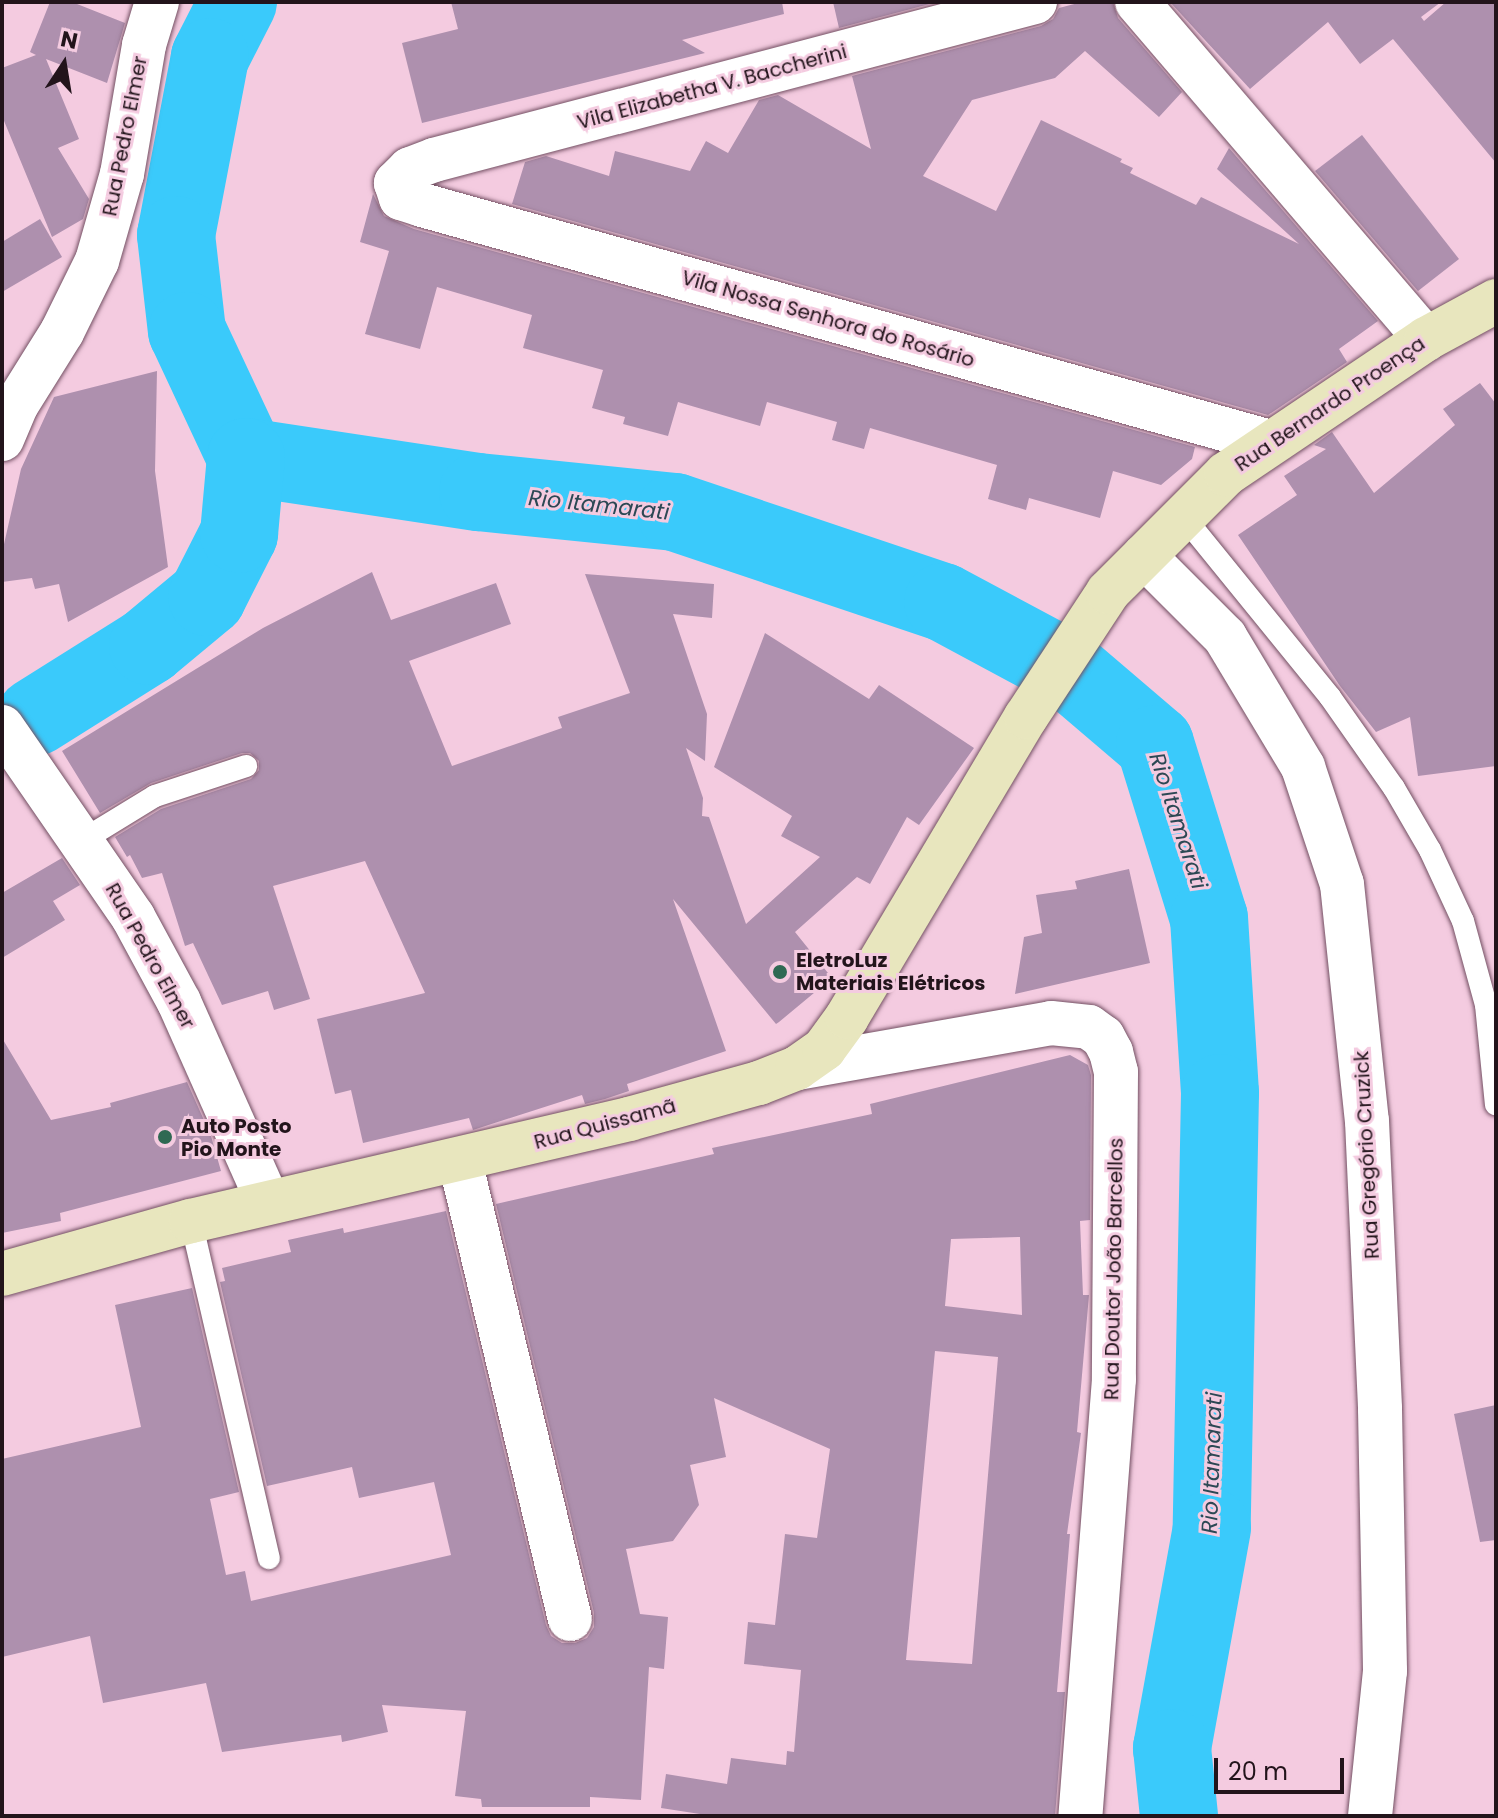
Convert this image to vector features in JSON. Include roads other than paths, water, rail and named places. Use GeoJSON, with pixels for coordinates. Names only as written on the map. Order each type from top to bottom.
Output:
{"type":"FeatureCollection","features":[{"type":"Feature","properties":{"kind":"street","name":"Rua Pedro Elmer"},"geometry":{"type":"LineString","coordinates":[[7,418],[62,332],[97,261],[122,174],[144,45],[157,2]]}},
{"type":"Feature","properties":{"kind":"street","name":"Vila Elizabetha V. Baccherini"},"geometry":{"type":"LineString","coordinates":[[396,183],[410,169],[434,160],[1035,2]]}},
{"type":"Feature","properties":{"kind":"street"},"geometry":{"type":"LineString","coordinates":[[1137,2],[1426,339]]}},
{"type":"Feature","properties":{"kind":"street","name":"Vila Nossa Senhora do Rosário"},"geometry":{"type":"LineString","coordinates":[[396,183],[401,198],[422,205],[1270,442]]}},
{"type":"Feature","properties":{"kind":"street","name":"Rua Bernardo Proença"},"geometry":{"type":"LineString","coordinates":[[1026,717],[1108,592],[1226,474],[1426,339],[1496,301]]}},
{"type":"Feature","properties":{"kind":"street","name":"Rua Gregório Cruzick"},"geometry":{"type":"LineString","coordinates":[[1144,556],[1225,637],[1241,663],[1303,767],[1342,884],[1367,1121],[1380,1409],[1385,1671],[1370,1816]]}},
{"type":"Feature","properties":{"kind":"street","name":"Rua Quissamã"},"geometry":{"type":"LineString","coordinates":[[2,1274],[191,1221],[460,1161],[629,1119],[759,1083],[797,1068],[824,1049],[847,1017],[1026,717]]}},
{"type":"Feature","properties":{"kind":"street","name":"Rua Pedro Elmer"},"geometry":{"type":"LineString","coordinates":[[2,727],[83,840],[133,917],[179,1002],[268,1202]]}},
{"type":"Feature","properties":{"kind":"street","name":"Rua Doutor João Barcellos"},"geometry":{"type":"LineString","coordinates":[[797,1068],[1051,1023],[1089,1027],[1103,1037],[1111,1052],[1116,1072],[1114,1379],[1080,1816]]}},
{"type":"Feature","properties":{"kind":"street"},"geometry":{"type":"LineString","coordinates":[[460,1161],[570,1619]]}},
{"type":"Feature","properties":{"kind":"lane"},"geometry":{"type":"LineString","coordinates":[[1183,516],[1330,697],[1394,788],[1430,850],[1463,921],[1486,1005],[1496,1105]]}},
{"type":"Feature","properties":{"kind":"lane"},"geometry":{"type":"LineString","coordinates":[[83,840],[155,796],[246,766]]}},
{"type":"Feature","properties":{"kind":"lane"},"geometry":{"type":"LineString","coordinates":[[191,1221],[269,1558]]}},
{"type":"Feature","properties":{"kind":"waterway","name":"Rio Itamarati"},"geometry":{"type":"LineString","coordinates":[[238,2],[210,57],[176,235],[187,331],[246,457],[478,492],[675,512],[943,602],[1066,668],[1155,744],[1209,918],[1220,1093],[1212,1528],[1172,1748],[1179,1816]]}},
{"type":"Feature","properties":{"kind":"waterway","name":"Rio Itamarati"},"geometry":{"type":"LineString","coordinates":[[35,717],[148,646],[207,597],[239,534],[246,457]]}},
{"type":"Feature","properties":{"kind":"place","name":"EletroLuz Materiais Elétricos"},"geometry":{"type":"Point","coordinates":[780,972]}},
{"type":"Feature","properties":{"kind":"place","name":"Auto Posto Pio Monte"},"geometry":{"type":"Point","coordinates":[165,1137]}}]}
